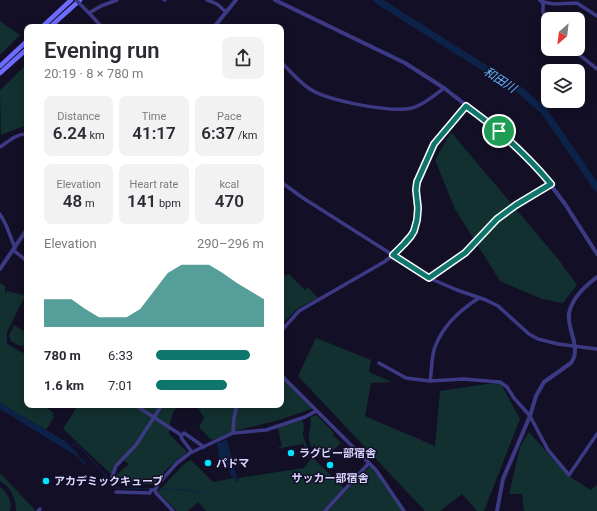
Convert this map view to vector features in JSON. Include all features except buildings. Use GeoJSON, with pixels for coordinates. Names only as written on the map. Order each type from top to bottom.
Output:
{"type":"FeatureCollection","features":[{"type":"Feature","properties":{"kind":"main road"},"geometry":{"type":"LineString","coordinates":[[45,24],[71,0]]}},
{"type":"Feature","properties":{"kind":"main road"},"geometry":{"type":"LineString","coordinates":[[53,24],[80,0]]}},
{"type":"Feature","properties":{"kind":"main road"},"geometry":{"type":"LineString","coordinates":[[0,66],[24,44]]}},
{"type":"Feature","properties":{"kind":"main road"},"geometry":{"type":"LineString","coordinates":[[0,73],[24,51]]}},
{"type":"Feature","properties":{"kind":"street"},"geometry":{"type":"LineString","coordinates":[[76,0],[98,24]]}},
{"type":"Feature","properties":{"kind":"street"},"geometry":{"type":"LineString","coordinates":[[89,13],[101,6],[117,0]]}},
{"type":"Feature","properties":{"kind":"street"},"geometry":{"type":"LineString","coordinates":[[207,0],[216,4],[226,12]]}},
{"type":"Feature","properties":{"kind":"street"},"geometry":{"type":"LineString","coordinates":[[216,24],[236,0]]}},
{"type":"Feature","properties":{"kind":"street"},"geometry":{"type":"LineString","coordinates":[[274,0],[405,63],[444,88],[512,142],[538,168],[551,184],[597,254]]}},
{"type":"Feature","properties":{"kind":"street"},"geometry":{"type":"LineString","coordinates":[[543,12],[541,1],[554,4],[577,3],[597,16]]}},
{"type":"Feature","properties":{"kind":"street"},"geometry":{"type":"LineString","coordinates":[[581,56],[597,68]]}},
{"type":"Feature","properties":{"kind":"street"},"geometry":{"type":"LineString","coordinates":[[284,65],[310,89],[323,96],[389,109],[399,110],[414,107],[444,88]]}},
{"type":"Feature","properties":{"kind":"street"},"geometry":{"type":"LineString","coordinates":[[284,328],[299,311],[393,255],[411,236],[417,220],[417,182],[434,144],[466,106]]}},
{"type":"Feature","properties":{"kind":"street"},"geometry":{"type":"LineString","coordinates":[[0,146],[14,137],[24,134]]}},
{"type":"Feature","properties":{"kind":"street"},"geometry":{"type":"LineString","coordinates":[[284,184],[429,278],[498,306],[529,334],[538,339],[558,344],[597,349]]}},
{"type":"Feature","properties":{"kind":"street"},"geometry":{"type":"LineString","coordinates":[[429,278],[465,253],[497,219],[516,205],[551,184]]}},
{"type":"Feature","properties":{"kind":"street"},"geometry":{"type":"LineString","coordinates":[[0,214],[6,225],[14,249],[24,258]]}},
{"type":"Feature","properties":{"kind":"street"},"geometry":{"type":"LineString","coordinates":[[0,269],[24,234]]}},
{"type":"Feature","properties":{"kind":"street"},"geometry":{"type":"LineString","coordinates":[[497,511],[503,479],[530,416],[540,388],[549,377],[571,363],[575,356],[575,345],[569,316],[571,307],[574,300],[597,277]]}},
{"type":"Feature","properties":{"kind":"street"},"geometry":{"type":"LineString","coordinates":[[430,381],[435,348],[443,331],[456,315],[478,298]]}},
{"type":"Feature","properties":{"kind":"street"},"geometry":{"type":"LineString","coordinates":[[379,363],[406,378],[430,381],[462,380],[500,382],[507,387],[514,398],[530,416],[548,450],[569,475],[597,434]]}},
{"type":"Feature","properties":{"kind":"street"},"geometry":{"type":"LineString","coordinates":[[284,378],[376,470],[404,511]]}},
{"type":"Feature","properties":{"kind":"street"},"geometry":{"type":"LineString","coordinates":[[140,408],[182,435],[182,439],[192,452]]}},
{"type":"Feature","properties":{"kind":"street"},"geometry":{"type":"LineString","coordinates":[[112,477],[116,466],[136,444],[160,408]]}},
{"type":"Feature","properties":{"kind":"street"},"geometry":{"type":"LineString","coordinates":[[233,433],[234,418],[237,408]]}},
{"type":"Feature","properties":{"kind":"street"},"geometry":{"type":"LineString","coordinates":[[116,492],[150,493],[151,490],[155,490],[158,484],[182,458],[192,452],[233,433],[266,430],[305,418],[316,411]]}},
{"type":"Feature","properties":{"kind":"street"},"geometry":{"type":"LineString","coordinates":[[182,435],[186,433],[204,447]]}},
{"type":"Feature","properties":{"kind":"street"},"geometry":{"type":"LineString","coordinates":[[325,511],[369,463]]}},
{"type":"Feature","properties":{"kind":"street"},"geometry":{"type":"LineString","coordinates":[[155,490],[173,511]]}},
{"type":"Feature","properties":{"kind":"green space"},"geometry":{"type":"Polygon","coordinates":[[[0,21],[20,35],[0,55],[0,21]]]}},
{"type":"Feature","properties":{"kind":"green space"},"geometry":{"type":"Polygon","coordinates":[[[24,67],[24,126],[1,135],[0,90],[24,67]]]}},
{"type":"Feature","properties":{"kind":"green space"},"geometry":{"type":"Polygon","coordinates":[[[451,132],[558,259],[577,285],[563,303],[542,299],[500,281],[455,209],[435,160],[451,132]]]}},
{"type":"Feature","properties":{"kind":"green space"},"geometry":{"type":"Polygon","coordinates":[[[284,274],[286,276],[289,274],[305,290],[308,287],[318,298],[298,308],[285,321],[284,274]]]}},
{"type":"Feature","properties":{"kind":"green space"},"geometry":{"type":"Polygon","coordinates":[[[0,283],[5,286],[5,294],[7,291],[24,296],[7,332],[7,344],[24,353],[24,408],[47,408],[54,413],[52,416],[54,417],[46,430],[0,403],[0,283]]]}},
{"type":"Feature","properties":{"kind":"green space"},"geometry":{"type":"Polygon","coordinates":[[[14,325],[24,331],[24,345],[20,346],[11,341],[9,336],[14,325]]]}},
{"type":"Feature","properties":{"kind":"green space"},"geometry":{"type":"Polygon","coordinates":[[[316,338],[371,360],[369,372],[392,382],[371,383],[365,416],[435,446],[440,391],[500,382],[520,419],[484,511],[477,511],[462,494],[440,511],[425,511],[298,376],[316,338]]]}},
{"type":"Feature","properties":{"kind":"green space"},"geometry":{"type":"Polygon","coordinates":[[[284,379],[314,408],[279,420],[231,432],[213,440],[210,439],[199,427],[204,418],[198,408],[284,408],[284,379]]]}},
{"type":"Feature","properties":{"kind":"green space"},"geometry":{"type":"Polygon","coordinates":[[[76,408],[176,408],[170,422],[169,434],[187,452],[169,467],[153,484],[122,484],[115,476],[129,464],[123,460],[111,474],[63,429],[76,408]]]}},
{"type":"Feature","properties":{"kind":"green space"},"geometry":{"type":"Polygon","coordinates":[[[317,415],[341,443],[328,455],[321,447],[318,450],[314,445],[312,448],[310,443],[310,417],[317,415]]]}},
{"type":"Feature","properties":{"kind":"green space"},"geometry":{"type":"Polygon","coordinates":[[[302,420],[304,425],[303,435],[308,450],[304,457],[304,444],[275,449],[282,446],[278,428],[302,420]]]}},
{"type":"Feature","properties":{"kind":"green space"},"geometry":{"type":"Polygon","coordinates":[[[529,432],[567,475],[591,490],[597,485],[597,511],[524,511],[522,494],[509,494],[520,447],[529,432]]]}},
{"type":"Feature","properties":{"kind":"green space"},"geometry":{"type":"Polygon","coordinates":[[[312,457],[344,488],[323,511],[206,511],[198,502],[188,511],[177,511],[158,492],[184,464],[191,460],[213,482],[234,478],[237,482],[239,480],[238,478],[304,468],[312,457]]]}},
{"type":"Feature","properties":{"kind":"green space"},"geometry":{"type":"Polygon","coordinates":[[[370,466],[403,511],[327,511],[370,466]]]}},
{"type":"Feature","properties":{"kind":"green space"},"geometry":{"type":"Polygon","coordinates":[[[0,473],[35,510],[34,511],[16,511],[14,498],[10,490],[0,481],[0,473]]]}},
{"type":"Feature","properties":{"kind":"green space"},"geometry":{"type":"Polygon","coordinates":[[[0,487],[9,498],[10,511],[0,511],[0,487]]]}},
{"type":"Feature","properties":{"kind":"water"},"geometry":{"type":"Polygon","coordinates":[[[0,403],[65,441],[86,463],[84,464],[75,455],[0,409],[0,403]]]}},
{"type":"Feature","properties":{"kind":"water"},"geometry":{"type":"Polygon","coordinates":[[[227,440],[238,482],[231,476],[228,467],[222,465],[220,462],[217,443],[227,440]]]}},
{"type":"Feature","properties":{"kind":"waterway","name":"和田川"},"geometry":{"type":"LineString","coordinates":[[377,0],[521,91],[544,111],[597,188]]}},
{"type":"Feature","properties":{"kind":"waterway"},"geometry":{"type":"LineString","coordinates":[[71,447],[76,443],[117,488],[151,489]]}},
{"type":"Feature","properties":{"kind":"waterway"},"geometry":{"type":"LineString","coordinates":[[158,489],[187,490],[201,493],[220,511]]}},
{"type":"Feature","properties":{"kind":"place","name":"ラグビー部宿舎"},"geometry":{"type":"Point","coordinates":[291,453]}},
{"type":"Feature","properties":{"kind":"place","name":"パドマ"},"geometry":{"type":"Point","coordinates":[208,463]}},
{"type":"Feature","properties":{"kind":"place","name":"サッカー部宿舎"},"geometry":{"type":"Point","coordinates":[330,465]}},
{"type":"Feature","properties":{"kind":"place","name":"アカデミックキューブ"},"geometry":{"type":"Point","coordinates":[46,481]}},
{"type":"Feature","properties":{"kind":"route"},"geometry":{"type":"LineString","coordinates":[[466,106],[499,131],[528,157],[551,184],[516,205],[497,219],[465,253],[429,278],[393,255],[414,231],[418,208],[416,190],[417,182],[434,144],[457,116],[466,106]]}}]}
